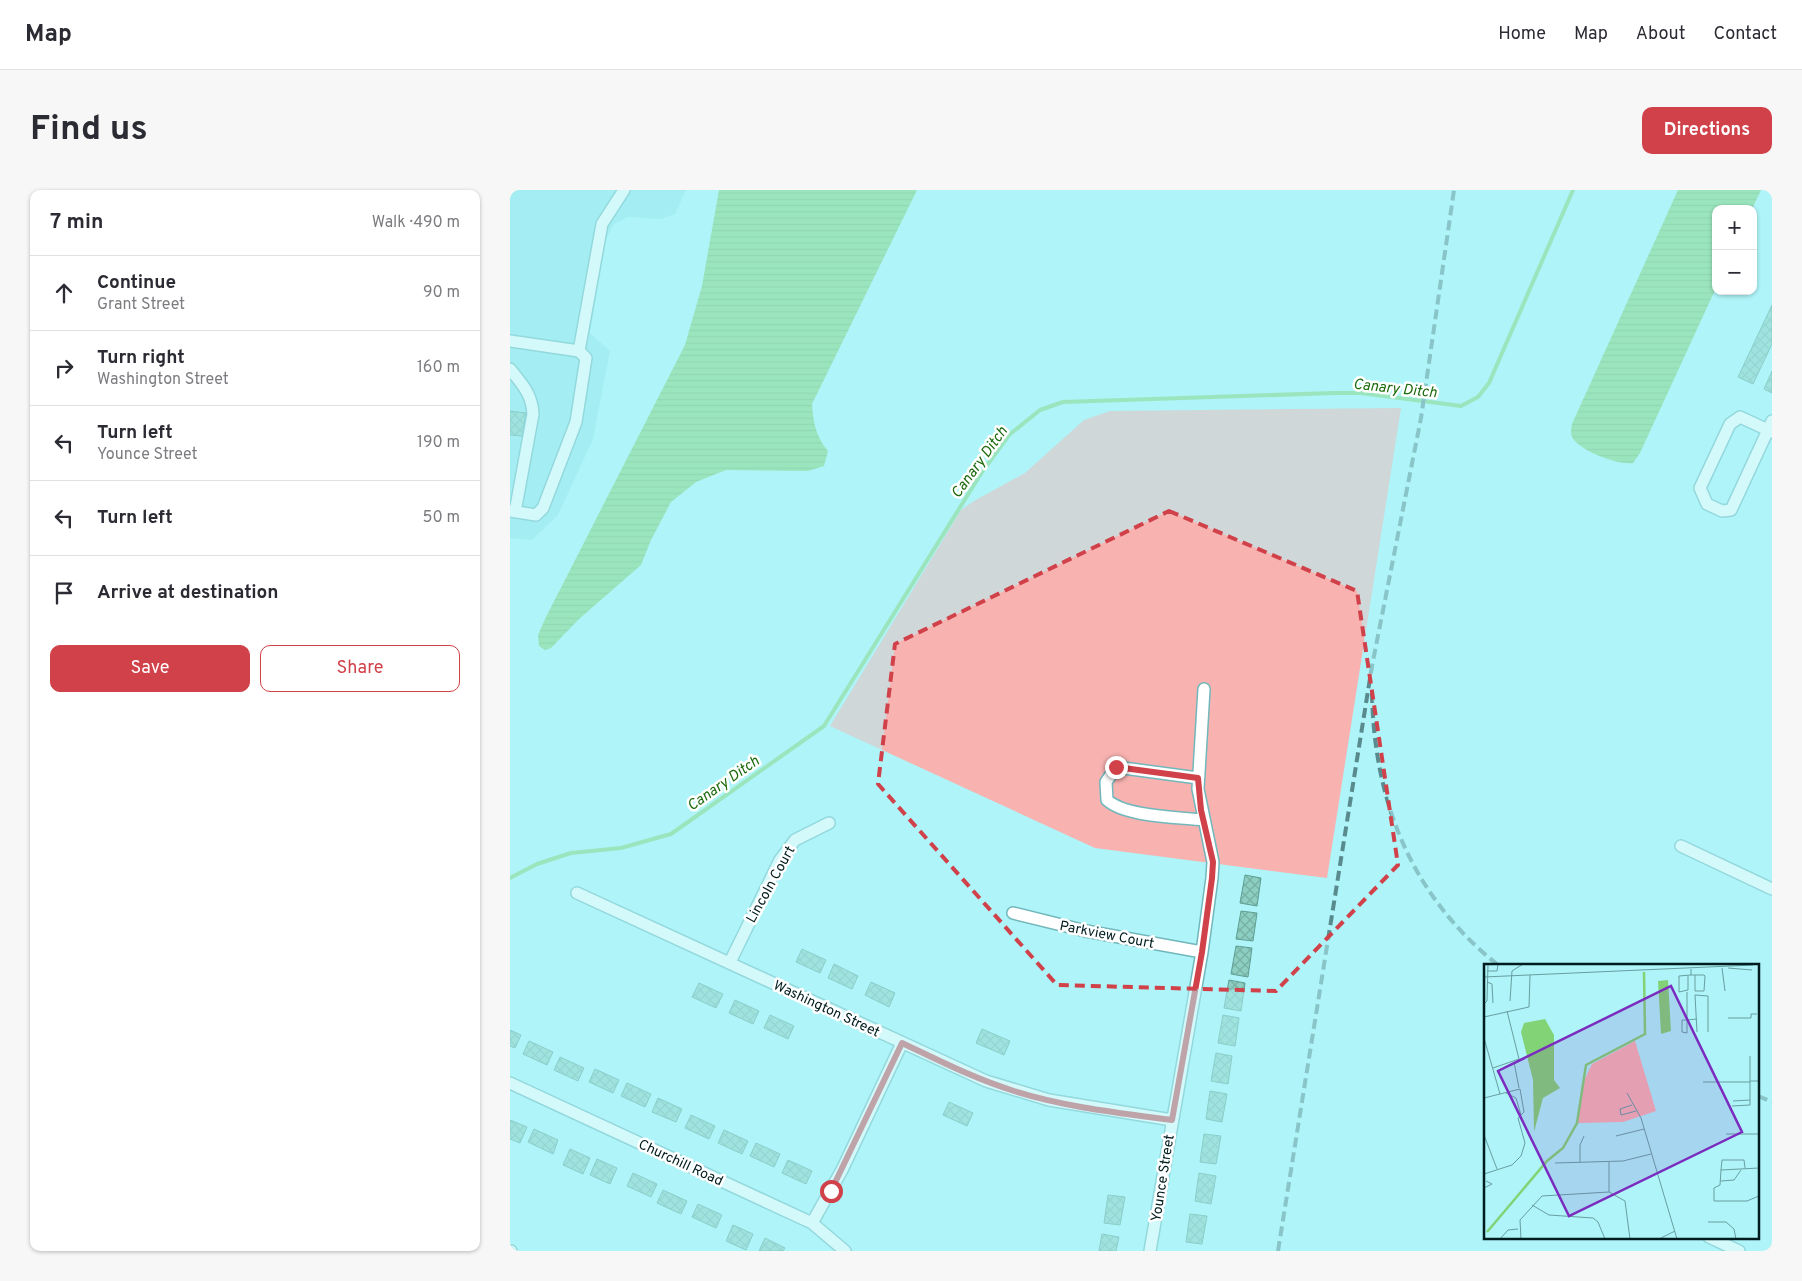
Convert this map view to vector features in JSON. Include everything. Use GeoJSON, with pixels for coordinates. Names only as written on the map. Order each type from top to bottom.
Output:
{"type":"FeatureCollection","features":[{"type":"Feature","properties":{"kind":"street"},"geometry":{"type":"LineString","coordinates":[[579,351],[602,224],[624,190]]}},
{"type":"Feature","properties":{"kind":"street"},"geometry":{"type":"LineString","coordinates":[[510,341],[579,351],[586,358],[576,422],[543,508],[536,515],[513,511],[533,414],[532,400],[510,369]]}},
{"type":"Feature","properties":{"kind":"street"},"geometry":{"type":"LineString","coordinates":[[1740,417],[1770,428],[1731,510],[1722,511],[1707,504],[1700,488],[1730,424],[1740,417]]}},
{"type":"Feature","properties":{"kind":"street","name":"Younce Street"},"geometry":{"type":"LineString","coordinates":[[1150,1251],[1202,952],[1213,862],[1198,789],[1204,689]]}},
{"type":"Feature","properties":{"kind":"street"},"geometry":{"type":"LineString","coordinates":[[1198,778],[1116,767],[1106,782],[1107,800],[1114,806],[1141,812],[1203,820]]}},
{"type":"Feature","properties":{"kind":"street","name":"Lincoln Court"},"geometry":{"type":"LineString","coordinates":[[730,962],[780,860],[795,840],[829,824]]}},
{"type":"Feature","properties":{"kind":"street"},"geometry":{"type":"LineString","coordinates":[[1681,846],[1772,890]]}},
{"type":"Feature","properties":{"kind":"street","name":"Washington Street"},"geometry":{"type":"LineString","coordinates":[[577,893],[730,962],[956,1069],[1015,1092],[1083,1106],[1172,1120]]}},
{"type":"Feature","properties":{"kind":"street","name":"Parkview Court"},"geometry":{"type":"LineString","coordinates":[[1013,913],[1086,932],[1202,952]]}},
{"type":"Feature","properties":{"kind":"street"},"geometry":{"type":"LineString","coordinates":[[812,1223],[842,1170],[902,1043]]}},
{"type":"Feature","properties":{"kind":"street","name":"Churchill Road"},"geometry":{"type":"LineString","coordinates":[[510,1083],[812,1223],[845,1251]]}},
{"type":"Feature","properties":{"kind":"street"},"geometry":{"type":"LineString","coordinates":[[1711,1238],[1739,1251]]}},
{"type":"Feature","properties":{"kind":"highlighted area"},"geometry":{"type":"Polygon","coordinates":[[[1169,511],[1357,591],[1398,865],[1276,991],[1057,985],[878,784],[895,644],[1169,511]]]}},
{"type":"Feature","properties":{"kind":"shaded area"},"geometry":{"type":"Polygon","coordinates":[[[510,190],[686,190],[675,214],[661,219],[628,217],[614,224],[605,241],[590,333],[610,351],[593,439],[558,515],[532,540],[510,538],[510,190]]]}},
{"type":"Feature","properties":{"kind":"shaded area"},"geometry":{"type":"Polygon","coordinates":[[[719,190],[917,190],[812,404],[816,429],[828,451],[824,466],[808,471],[726,470],[696,482],[671,502],[651,540],[641,565],[579,619],[551,648],[545,650],[539,646],[538,635],[546,617],[685,345],[702,286],[719,190]]]}},
{"type":"Feature","properties":{"kind":"shaded area"},"geometry":{"type":"Polygon","coordinates":[[[1678,190],[1761,190],[1754,205],[1712,205],[1713,295],[1640,453],[1633,463],[1610,460],[1585,449],[1572,437],[1572,424],[1678,190]]]}},
{"type":"Feature","properties":{"kind":"shaded area"},"geometry":{"type":"Polygon","coordinates":[[[1401,408],[1327,878],[1095,848],[830,726],[961,510],[1025,473],[1084,420],[1110,411],[1401,408]]]}},
{"type":"Feature","properties":{"kind":"building"},"geometry":{"type":"Polygon","coordinates":[[[1772,305],[1772,344],[1753,384],[1738,377],[1772,305]]]}},
{"type":"Feature","properties":{"kind":"building"},"geometry":{"type":"Polygon","coordinates":[[[1772,371],[1772,393],[1764,389],[1772,371]]]}},
{"type":"Feature","properties":{"kind":"building"},"geometry":{"type":"Polygon","coordinates":[[[510,411],[526,413],[522,436],[510,435],[510,411]]]}},
{"type":"Feature","properties":{"kind":"building"},"geometry":{"type":"Polygon","coordinates":[[[1245,875],[1261,878],[1257,906],[1240,903],[1245,875]]]}},
{"type":"Feature","properties":{"kind":"building"},"geometry":{"type":"Polygon","coordinates":[[[1241,911],[1257,913],[1253,941],[1236,939],[1241,911]]]}},
{"type":"Feature","properties":{"kind":"building"},"geometry":{"type":"Polygon","coordinates":[[[1236,946],[1252,948],[1248,977],[1231,974],[1236,946]]]}},
{"type":"Feature","properties":{"kind":"building"},"geometry":{"type":"Polygon","coordinates":[[[802,949],[826,960],[820,973],[796,962],[802,949]]]}},
{"type":"Feature","properties":{"kind":"building"},"geometry":{"type":"Polygon","coordinates":[[[834,964],[858,976],[852,989],[828,978],[834,964]]]}},
{"type":"Feature","properties":{"kind":"building"},"geometry":{"type":"Polygon","coordinates":[[[1229,980],[1245,983],[1241,1011],[1224,1008],[1229,980]]]}},
{"type":"Feature","properties":{"kind":"building"},"geometry":{"type":"Polygon","coordinates":[[[871,982],[895,993],[889,1007],[865,995],[871,982]]]}},
{"type":"Feature","properties":{"kind":"building"},"geometry":{"type":"Polygon","coordinates":[[[699,983],[723,994],[716,1008],[692,997],[699,983]]]}},
{"type":"Feature","properties":{"kind":"building"},"geometry":{"type":"Polygon","coordinates":[[[735,1000],[759,1011],[753,1024],[729,1013],[735,1000]]]}},
{"type":"Feature","properties":{"kind":"building"},"geometry":{"type":"Polygon","coordinates":[[[770,1015],[794,1026],[788,1039],[764,1028],[770,1015]]]}},
{"type":"Feature","properties":{"kind":"building"},"geometry":{"type":"Polygon","coordinates":[[[1223,1015],[1239,1018],[1235,1046],[1218,1043],[1223,1015]]]}},
{"type":"Feature","properties":{"kind":"building"},"geometry":{"type":"Polygon","coordinates":[[[982,1029],[1010,1041],[1004,1055],[976,1043],[982,1029]]]}},
{"type":"Feature","properties":{"kind":"building"},"geometry":{"type":"Polygon","coordinates":[[[510,1030],[521,1035],[515,1048],[510,1046],[510,1030]]]}},
{"type":"Feature","properties":{"kind":"building"},"geometry":{"type":"Polygon","coordinates":[[[529,1041],[553,1052],[547,1065],[523,1054],[529,1041]]]}},
{"type":"Feature","properties":{"kind":"building"},"geometry":{"type":"Polygon","coordinates":[[[1216,1053],[1232,1056],[1228,1084],[1211,1081],[1216,1053]]]}},
{"type":"Feature","properties":{"kind":"building"},"geometry":{"type":"Polygon","coordinates":[[[560,1057],[584,1068],[578,1081],[554,1070],[560,1057]]]}},
{"type":"Feature","properties":{"kind":"building"},"geometry":{"type":"Polygon","coordinates":[[[595,1069],[619,1080],[613,1093],[589,1082],[595,1069]]]}},
{"type":"Feature","properties":{"kind":"building"},"geometry":{"type":"Polygon","coordinates":[[[627,1083],[651,1094],[645,1107],[621,1096],[627,1083]]]}},
{"type":"Feature","properties":{"kind":"building"},"geometry":{"type":"Polygon","coordinates":[[[1210,1091],[1227,1094],[1222,1122],[1206,1119],[1210,1091]]]}},
{"type":"Feature","properties":{"kind":"building"},"geometry":{"type":"Polygon","coordinates":[[[658,1098],[682,1109],[676,1122],[652,1112],[658,1098]]]}},
{"type":"Feature","properties":{"kind":"building"},"geometry":{"type":"Polygon","coordinates":[[[949,1102],[973,1113],[967,1126],[943,1115],[949,1102]]]}},
{"type":"Feature","properties":{"kind":"building"},"geometry":{"type":"Polygon","coordinates":[[[691,1115],[715,1126],[709,1139],[685,1128],[691,1115]]]}},
{"type":"Feature","properties":{"kind":"building"},"geometry":{"type":"Polygon","coordinates":[[[510,1120],[527,1127],[520,1143],[510,1139],[510,1120]]]}},
{"type":"Feature","properties":{"kind":"building"},"geometry":{"type":"Polygon","coordinates":[[[534,1129],[558,1140],[553,1154],[528,1142],[534,1129]]]}},
{"type":"Feature","properties":{"kind":"building"},"geometry":{"type":"Polygon","coordinates":[[[724,1130],[748,1141],[742,1154],[718,1143],[724,1130]]]}},
{"type":"Feature","properties":{"kind":"building"},"geometry":{"type":"Polygon","coordinates":[[[1204,1134],[1221,1136],[1216,1164],[1200,1162],[1204,1134]]]}},
{"type":"Feature","properties":{"kind":"building"},"geometry":{"type":"Polygon","coordinates":[[[756,1143],[780,1154],[774,1167],[750,1156],[756,1143]]]}},
{"type":"Feature","properties":{"kind":"building"},"geometry":{"type":"Polygon","coordinates":[[[570,1149],[590,1158],[583,1174],[563,1165],[570,1149]]]}},
{"type":"Feature","properties":{"kind":"building"},"geometry":{"type":"Polygon","coordinates":[[[597,1159],[617,1168],[610,1184],[590,1175],[597,1159]]]}},
{"type":"Feature","properties":{"kind":"building"},"geometry":{"type":"Polygon","coordinates":[[[788,1160],[812,1171],[806,1184],[782,1173],[788,1160]]]}},
{"type":"Feature","properties":{"kind":"building"},"geometry":{"type":"Polygon","coordinates":[[[633,1173],[657,1184],[651,1197],[627,1186],[633,1173]]]}},
{"type":"Feature","properties":{"kind":"building"},"geometry":{"type":"Polygon","coordinates":[[[1199,1173],[1216,1176],[1211,1204],[1195,1201],[1199,1173]]]}},
{"type":"Feature","properties":{"kind":"building"},"geometry":{"type":"Polygon","coordinates":[[[663,1190],[687,1201],[681,1214],[657,1203],[663,1190]]]}},
{"type":"Feature","properties":{"kind":"building"},"geometry":{"type":"Polygon","coordinates":[[[1108,1195],[1125,1197],[1120,1225],[1104,1223],[1108,1195]]]}},
{"type":"Feature","properties":{"kind":"building"},"geometry":{"type":"Polygon","coordinates":[[[698,1204],[722,1215],[716,1228],[692,1217],[698,1204]]]}},
{"type":"Feature","properties":{"kind":"building"},"geometry":{"type":"Polygon","coordinates":[[[1190,1214],[1207,1216],[1202,1244],[1186,1242],[1190,1214]]]}},
{"type":"Feature","properties":{"kind":"building"},"geometry":{"type":"Polygon","coordinates":[[[733,1225],[753,1234],[746,1250],[726,1241],[733,1225]]]}},
{"type":"Feature","properties":{"kind":"building"},"geometry":{"type":"Polygon","coordinates":[[[1102,1234],[1119,1237],[1116,1251],[1099,1251],[1102,1234]]]}},
{"type":"Feature","properties":{"kind":"building"},"geometry":{"type":"Polygon","coordinates":[[[765,1238],[785,1248],[783,1251],[759,1251],[765,1238]]]}},
{"type":"Feature","properties":{"kind":"waterway","name":"Canary Ditch"},"geometry":{"type":"LineString","coordinates":[[510,878],[537,864],[571,853],[621,848],[671,834],[824,726],[982,472],[1009,435],[1040,410],[1063,402],[1334,393],[1361,393],[1461,406],[1478,397],[1489,383],[1573,190]]}},
{"type":"Feature","properties":{"kind":"railway"},"geometry":{"type":"LineString","coordinates":[[1278,1251],[1372,666],[1421,418],[1454,190]]}},
{"type":"Feature","properties":{"kind":"railway"},"geometry":{"type":"LineString","coordinates":[[1372,693],[1374,733],[1380,771],[1390,808],[1403,844],[1420,877],[1442,909],[1468,938],[1497,964]]}},
{"type":"Feature","properties":{"kind":"railway"},"geometry":{"type":"LineString","coordinates":[[1760,1097],[1772,1102]]}},
{"type":"Feature","properties":{"kind":"route"},"geometry":{"type":"LineString","coordinates":[[831,1191],[902,1043],[956,1069],[1015,1092],[1049,1100],[1172,1120],[1202,952],[1213,862],[1201,810],[1198,778],[1116,767]]}}]}
